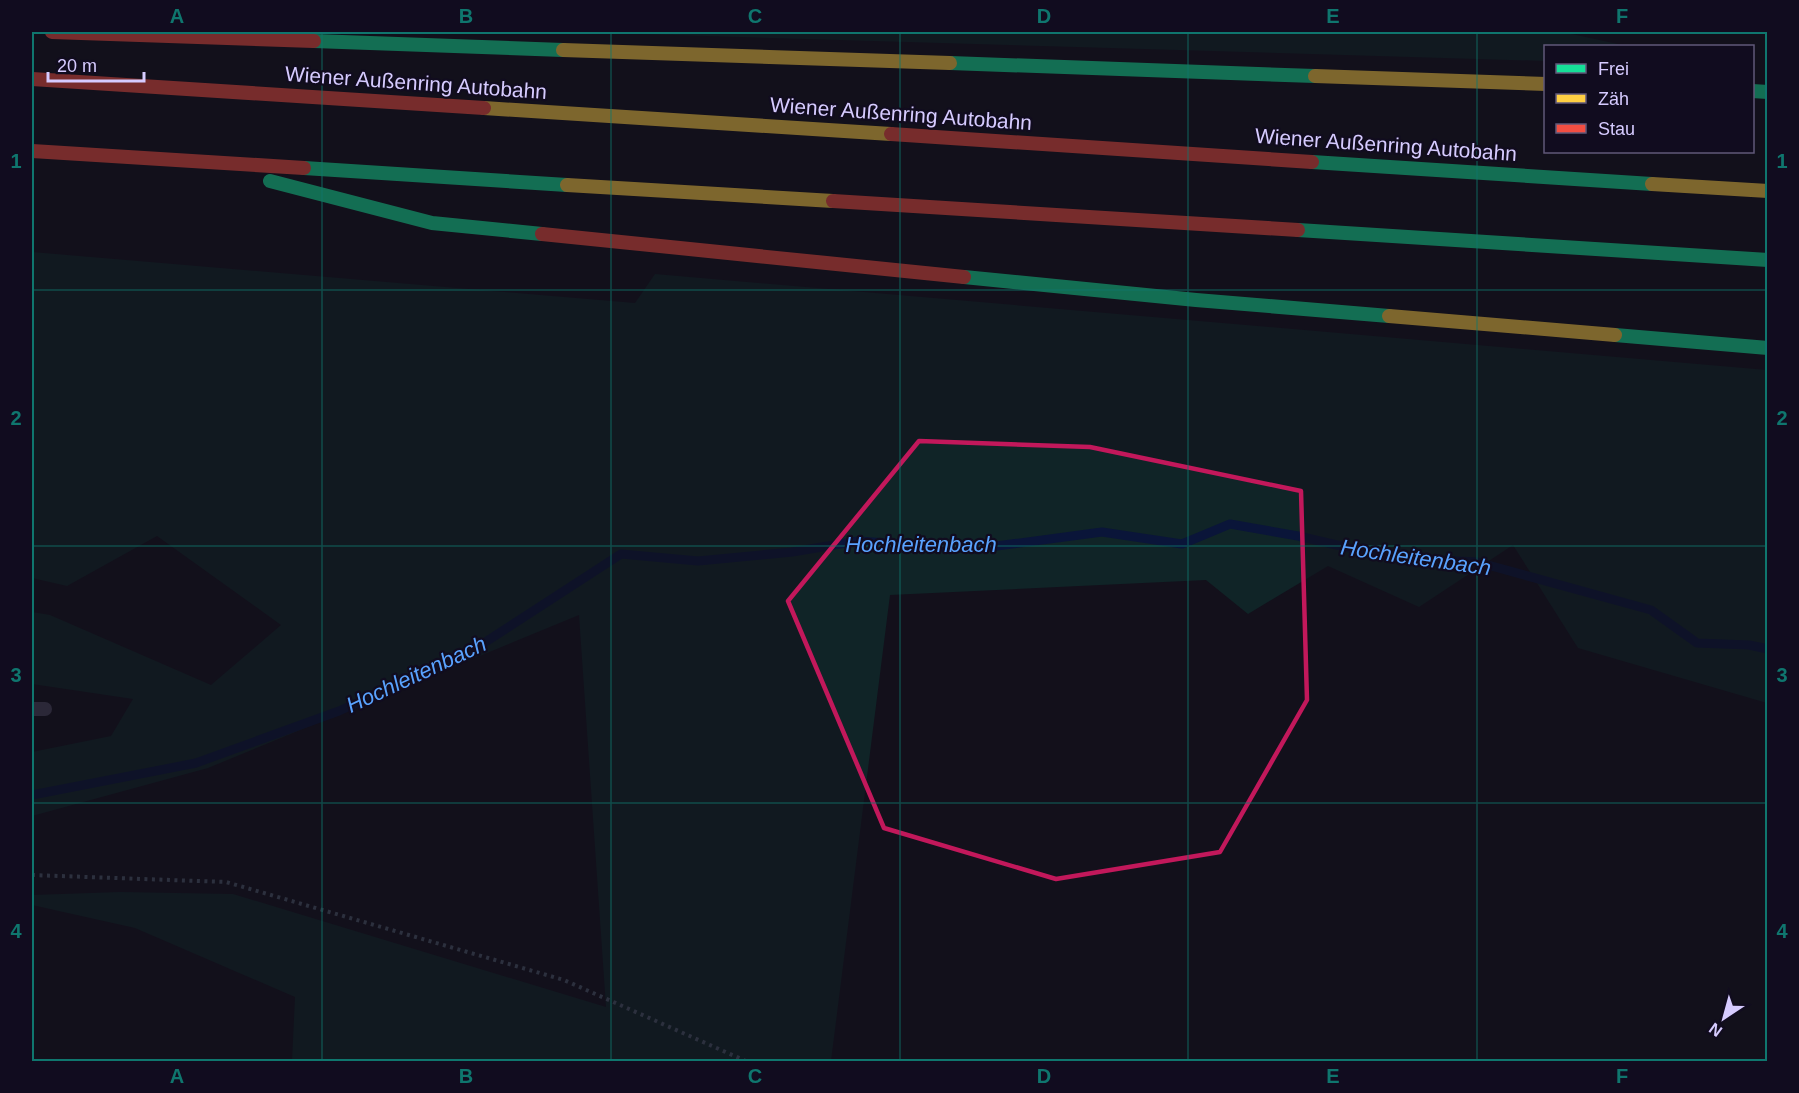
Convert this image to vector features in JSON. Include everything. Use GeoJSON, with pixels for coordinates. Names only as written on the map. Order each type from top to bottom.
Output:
{"type":"FeatureCollection","features":[{"type":"Feature","properties":{"kind":"highway"},"geometry":{"type":"LineString","coordinates":[[52,32],[1544,84]]}},
{"type":"Feature","properties":{"kind":"highway","name":"Wiener Außenring Autobahn"},"geometry":{"type":"LineString","coordinates":[[32,79],[1767,191]]}},
{"type":"Feature","properties":{"kind":"highway"},"geometry":{"type":"LineString","coordinates":[[32,151],[1767,260]]}},
{"type":"Feature","properties":{"kind":"highway"},"geometry":{"type":"LineString","coordinates":[[199,162],[432,223],[1196,300],[1767,348]]}},
{"type":"Feature","properties":{"kind":"path"},"geometry":{"type":"LineString","coordinates":[[32,874],[226,882],[564,980],[748,1062]]}},
{"type":"Feature","properties":{"kind":"highlighted area"},"geometry":{"type":"Polygon","coordinates":[[[919,441],[1090,447],[1301,491],[1307,700],[1220,852],[1056,879],[884,828],[788,601],[919,441]]]}},
{"type":"Feature","properties":{"kind":"green space"},"geometry":{"type":"Polygon","coordinates":[[[573,32],[1567,32],[1622,45],[1544,45],[1544,61],[573,32]]]}},
{"type":"Feature","properties":{"kind":"green space"},"geometry":{"type":"Polygon","coordinates":[[[32,252],[635,303],[655,274],[1767,370],[1767,703],[1578,648],[1513,545],[1419,607],[1328,566],[1248,614],[1206,580],[890,595],[831,1061],[292,1061],[295,997],[135,928],[32,905],[32,895],[120,892],[233,894],[606,1007],[579,615],[208,768],[32,816],[32,752],[111,736],[133,699],[32,684],[32,612],[50,615],[211,685],[281,625],[157,536],[67,586],[32,578],[32,252]]]}},
{"type":"Feature","properties":{"kind":"waterway","name":"Hochleitenbach"},"geometry":{"type":"LineString","coordinates":[[32,795],[196,763],[339,711],[470,652],[621,554],[698,561],[792,552],[858,541],[974,549],[1102,532],[1182,544],[1230,524],[1298,536],[1393,558],[1477,562],[1651,610],[1697,643],[1749,645],[1768,649]]}},
{"type":"Feature","properties":{"kind":"traffic: fast"},"geometry":{"type":"LineString","coordinates":[[314,41],[563,50]]}},
{"type":"Feature","properties":{"kind":"traffic: fast"},"geometry":{"type":"LineString","coordinates":[[950,63],[1315,76]]}},
{"type":"Feature","properties":{"kind":"traffic: fast"},"geometry":{"type":"LineString","coordinates":[[1754,91],[1768,92]]}},
{"type":"Feature","properties":{"kind":"traffic: fast"},"geometry":{"type":"LineString","coordinates":[[1312,162],[1652,184]]}},
{"type":"Feature","properties":{"kind":"traffic: fast"},"geometry":{"type":"LineString","coordinates":[[304,168],[567,185]]}},
{"type":"Feature","properties":{"kind":"traffic: fast"},"geometry":{"type":"LineString","coordinates":[[270,181],[432,223],[542,234]]}},
{"type":"Feature","properties":{"kind":"traffic: fast"},"geometry":{"type":"LineString","coordinates":[[1298,230],[1768,260]]}},
{"type":"Feature","properties":{"kind":"traffic: fast"},"geometry":{"type":"LineString","coordinates":[[964,277],[1389,316]]}},
{"type":"Feature","properties":{"kind":"traffic: fast"},"geometry":{"type":"LineString","coordinates":[[1615,335],[1768,348]]}},
{"type":"Feature","properties":{"kind":"traffic: slow"},"geometry":{"type":"LineString","coordinates":[[563,50],[950,63]]}},
{"type":"Feature","properties":{"kind":"traffic: slow"},"geometry":{"type":"LineString","coordinates":[[1315,76],[1544,84]]}},
{"type":"Feature","properties":{"kind":"traffic: slow"},"geometry":{"type":"LineString","coordinates":[[484,108],[891,134]]}},
{"type":"Feature","properties":{"kind":"traffic: slow"},"geometry":{"type":"LineString","coordinates":[[1652,184],[1768,191]]}},
{"type":"Feature","properties":{"kind":"traffic: slow"},"geometry":{"type":"LineString","coordinates":[[567,185],[833,201]]}},
{"type":"Feature","properties":{"kind":"traffic: slow"},"geometry":{"type":"LineString","coordinates":[[1389,316],[1615,335]]}},
{"type":"Feature","properties":{"kind":"traffic: jam"},"geometry":{"type":"LineString","coordinates":[[52,32],[314,41]]}},
{"type":"Feature","properties":{"kind":"traffic: jam"},"geometry":{"type":"LineString","coordinates":[[32,79],[484,108]]}},
{"type":"Feature","properties":{"kind":"traffic: jam"},"geometry":{"type":"LineString","coordinates":[[891,134],[1312,162]]}},
{"type":"Feature","properties":{"kind":"traffic: jam"},"geometry":{"type":"LineString","coordinates":[[32,151],[304,168]]}},
{"type":"Feature","properties":{"kind":"traffic: jam"},"geometry":{"type":"LineString","coordinates":[[833,201],[1298,230]]}},
{"type":"Feature","properties":{"kind":"traffic: jam"},"geometry":{"type":"LineString","coordinates":[[542,234],[964,277]]}}]}
